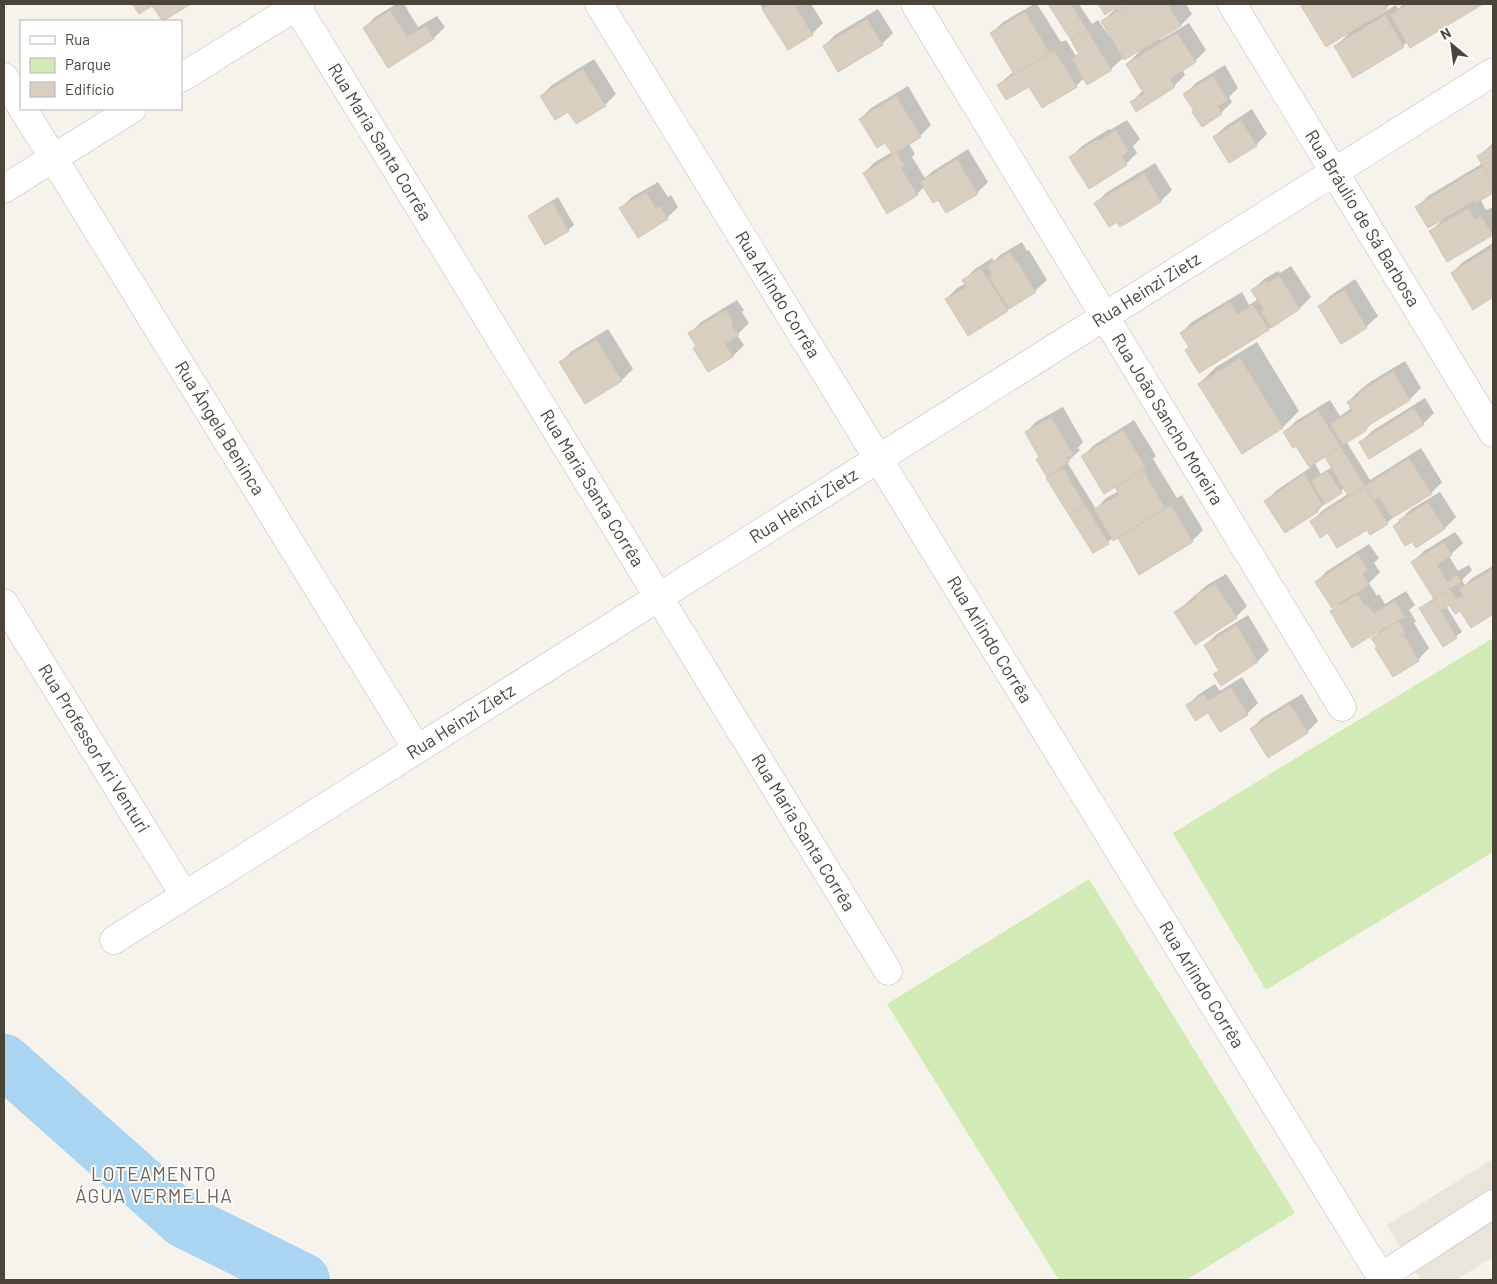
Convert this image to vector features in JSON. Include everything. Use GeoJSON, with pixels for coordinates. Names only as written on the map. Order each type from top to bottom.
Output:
{"type":"FeatureCollection","features":[{"type":"Feature","properties":{"kind":"street"},"geometry":{"type":"LineString","coordinates":[[182,77],[297,4]]}},
{"type":"Feature","properties":{"kind":"street","name":"Rua Maria Santa Corrêa"},"geometry":{"type":"LineString","coordinates":[[297,4],[888,971]]}},
{"type":"Feature","properties":{"kind":"street","name":"Rua Arlindo Corrêa"},"geometry":{"type":"LineString","coordinates":[[599,4],[1381,1277],[1493,1204]]}},
{"type":"Feature","properties":{"kind":"street","name":"Rua João Sancho Moreira"},"geometry":{"type":"LineString","coordinates":[[915,4],[1342,706]]}},
{"type":"Feature","properties":{"kind":"street","name":"Rua Bráulio de Sá Barbosa"},"geometry":{"type":"LineString","coordinates":[[1232,4],[1493,433]]}},
{"type":"Feature","properties":{"kind":"street","name":"Rua Heinzi Zietz"},"geometry":{"type":"LineString","coordinates":[[114,940],[1493,72]]}},
{"type":"Feature","properties":{"kind":"street","name":"Rua Ângela Beninca"},"geometry":{"type":"LineString","coordinates":[[4,77],[20,104]]}},
{"type":"Feature","properties":{"kind":"street","name":"Rua Ângela Beninca"},"geometry":{"type":"LineString","coordinates":[[24,110],[417,749]]}},
{"type":"Feature","properties":{"kind":"street"},"geometry":{"type":"LineString","coordinates":[[4,189],[130,110]]}},
{"type":"Feature","properties":{"kind":"street","name":"Rua Professor Ari Venturi"},"geometry":{"type":"LineString","coordinates":[[4,603],[184,895]]}},
{"type":"Feature","properties":{"kind":"shaded area"},"geometry":{"type":"Polygon","coordinates":[[[1493,1159],[1493,1257],[1456,1280],[1420,1280],[1387,1225],[1493,1159]]]}},
{"type":"Feature","properties":{"kind":"green space"},"geometry":{"type":"Polygon","coordinates":[[[1493,638],[1493,852],[1266,990],[1173,833],[1493,638]]]}},
{"type":"Feature","properties":{"kind":"green space"},"geometry":{"type":"Polygon","coordinates":[[[1089,879],[1295,1213],[1186,1280],[1059,1280],[887,1004],[1089,879]]]}},
{"type":"Feature","properties":{"kind":"building"},"geometry":{"type":"Polygon","coordinates":[[[132,4],[191,4],[165,20],[162,20],[152,6],[139,14],[132,4]]]}},
{"type":"Feature","properties":{"kind":"building"},"geometry":{"type":"Polygon","coordinates":[[[772,4],[802,4],[796,7],[813,35],[788,50],[762,9],[772,4]]]}},
{"type":"Feature","properties":{"kind":"building"},"geometry":{"type":"Polygon","coordinates":[[[1048,4],[1071,4],[1087,30],[1071,40],[1048,4]]]}},
{"type":"Feature","properties":{"kind":"building"},"geometry":{"type":"Polygon","coordinates":[[[1098,4],[1130,4],[1117,12],[1115,8],[1105,15],[1098,4]]]}},
{"type":"Feature","properties":{"kind":"building"},"geometry":{"type":"Polygon","coordinates":[[[1130,4],[1168,4],[1181,26],[1124,60],[1101,21],[1130,4]]]}},
{"type":"Feature","properties":{"kind":"building"},"geometry":{"type":"Polygon","coordinates":[[[1304,4],[1379,4],[1380,6],[1383,4],[1387,9],[1326,47],[1301,6],[1304,4]]]}},
{"type":"Feature","properties":{"kind":"building"},"geometry":{"type":"Polygon","coordinates":[[[1408,4],[1483,4],[1410,48],[1390,15],[1408,4]]]}},
{"type":"Feature","properties":{"kind":"building"},"geometry":{"type":"Polygon","coordinates":[[[390,10],[407,37],[426,26],[434,39],[388,68],[363,28],[390,10]]]}},
{"type":"Feature","properties":{"kind":"building"},"geometry":{"type":"Polygon","coordinates":[[[1025,12],[1050,53],[1014,74],[990,33],[1025,12]]]}},
{"type":"Feature","properties":{"kind":"building"},"geometry":{"type":"Polygon","coordinates":[[[1385,15],[1404,47],[1353,78],[1334,46],[1385,15]]]}},
{"type":"Feature","properties":{"kind":"building"},"geometry":{"type":"Polygon","coordinates":[[[867,19],[883,45],[838,72],[823,46],[867,19]]]}},
{"type":"Feature","properties":{"kind":"building"},"geometry":{"type":"Polygon","coordinates":[[[1087,30],[1112,70],[1087,85],[1072,59],[1079,54],[1071,40],[1087,30]]]}},
{"type":"Feature","properties":{"kind":"building"},"geometry":{"type":"Polygon","coordinates":[[[1177,33],[1196,62],[1170,79],[1175,87],[1136,112],[1130,102],[1144,94],[1126,64],[1177,33]]]}},
{"type":"Feature","properties":{"kind":"building"},"geometry":{"type":"Polygon","coordinates":[[[1054,50],[1077,87],[1042,108],[1029,87],[1006,100],[997,85],[1054,50]]]}},
{"type":"Feature","properties":{"kind":"building"},"geometry":{"type":"Polygon","coordinates":[[[583,69],[606,106],[576,124],[568,112],[555,120],[540,96],[583,69]]]}},
{"type":"Feature","properties":{"kind":"building"},"geometry":{"type":"Polygon","coordinates":[[[1213,76],[1228,100],[1218,106],[1222,114],[1202,127],[1183,94],[1213,76]]]}},
{"type":"Feature","properties":{"kind":"building"},"geometry":{"type":"Polygon","coordinates":[[[896,96],[921,137],[893,155],[885,143],[877,148],[859,119],[896,96]]]}},
{"type":"Feature","properties":{"kind":"building"},"geometry":{"type":"Polygon","coordinates":[[[1241,120],[1257,146],[1229,163],[1213,137],[1241,120]]]}},
{"type":"Feature","properties":{"kind":"building"},"geometry":{"type":"Polygon","coordinates":[[[1116,130],[1129,151],[1122,156],[1127,165],[1089,189],[1069,157],[1116,130]]]}},
{"type":"Feature","properties":{"kind":"building"},"geometry":{"type":"Polygon","coordinates":[[[1493,146],[1493,183],[1477,156],[1493,146]]]}},
{"type":"Feature","properties":{"kind":"building"},"geometry":{"type":"Polygon","coordinates":[[[897,153],[905,166],[901,168],[918,195],[887,214],[863,173],[897,153]]]}},
{"type":"Feature","properties":{"kind":"building"},"geometry":{"type":"Polygon","coordinates":[[[957,159],[978,194],[946,213],[938,200],[933,203],[920,182],[957,159]]]}},
{"type":"Feature","properties":{"kind":"building"},"geometry":{"type":"Polygon","coordinates":[[[1483,166],[1493,183],[1493,193],[1475,204],[1474,201],[1428,228],[1415,207],[1483,166]]]}},
{"type":"Feature","properties":{"kind":"building"},"geometry":{"type":"Polygon","coordinates":[[[1144,173],[1161,202],[1120,227],[1117,222],[1109,227],[1094,203],[1144,173]]]}},
{"type":"Feature","properties":{"kind":"building"},"geometry":{"type":"Polygon","coordinates":[[[646,192],[656,208],[660,206],[668,219],[638,238],[619,208],[646,192]]]}},
{"type":"Feature","properties":{"kind":"building"},"geometry":{"type":"Polygon","coordinates":[[[552,202],[569,231],[545,245],[528,216],[552,202]]]}},
{"type":"Feature","properties":{"kind":"building"},"geometry":{"type":"Polygon","coordinates":[[[1468,208],[1475,220],[1481,216],[1493,235],[1447,262],[1429,231],[1468,208]]]}},
{"type":"Feature","properties":{"kind":"building"},"geometry":{"type":"Polygon","coordinates":[[[1493,247],[1493,297],[1473,310],[1451,273],[1493,247]]]}},
{"type":"Feature","properties":{"kind":"building"},"geometry":{"type":"Polygon","coordinates":[[[1010,252],[1036,292],[1009,309],[989,277],[992,275],[987,266],[1010,252]]]}},
{"type":"Feature","properties":{"kind":"building"},"geometry":{"type":"Polygon","coordinates":[[[981,268],[1008,311],[968,336],[945,299],[966,287],[962,280],[981,268]]]}},
{"type":"Feature","properties":{"kind":"building"},"geometry":{"type":"Polygon","coordinates":[[[1279,276],[1300,309],[1271,328],[1261,312],[1264,310],[1251,290],[1279,276]]]}},
{"type":"Feature","properties":{"kind":"building"},"geometry":{"type":"Polygon","coordinates":[[[1344,290],[1367,328],[1341,344],[1318,306],[1344,290]]]}},
{"type":"Feature","properties":{"kind":"building"},"geometry":{"type":"Polygon","coordinates":[[[1230,302],[1238,315],[1253,304],[1269,330],[1199,373],[1185,350],[1189,347],[1180,333],[1230,302]]]}},
{"type":"Feature","properties":{"kind":"building"},"geometry":{"type":"Polygon","coordinates":[[[726,310],[733,322],[731,324],[739,335],[725,344],[733,357],[708,372],[693,348],[696,346],[688,333],[726,310]]]}},
{"type":"Feature","properties":{"kind":"building"},"geometry":{"type":"Polygon","coordinates":[[[596,339],[622,381],[585,404],[559,362],[596,339]]]}},
{"type":"Feature","properties":{"kind":"building"},"geometry":{"type":"Polygon","coordinates":[[[1240,358],[1283,428],[1242,454],[1198,384],[1240,358]]]}},
{"type":"Feature","properties":{"kind":"building"},"geometry":{"type":"Polygon","coordinates":[[[1393,371],[1410,400],[1366,427],[1367,430],[1343,445],[1330,424],[1352,411],[1347,402],[1393,371]]]}},
{"type":"Feature","properties":{"kind":"building"},"geometry":{"type":"Polygon","coordinates":[[[1414,408],[1424,425],[1369,459],[1359,442],[1414,408]]]}},
{"type":"Feature","properties":{"kind":"building"},"geometry":{"type":"Polygon","coordinates":[[[1318,410],[1341,447],[1309,467],[1296,446],[1293,448],[1283,432],[1318,410]]]}},
{"type":"Feature","properties":{"kind":"building"},"geometry":{"type":"Polygon","coordinates":[[[1051,417],[1073,454],[1067,458],[1069,462],[1047,477],[1036,459],[1039,457],[1025,432],[1051,417]]]}},
{"type":"Feature","properties":{"kind":"building"},"geometry":{"type":"Polygon","coordinates":[[[1123,430],[1146,468],[1104,494],[1081,456],[1123,430]]]}},
{"type":"Feature","properties":{"kind":"building"},"geometry":{"type":"Polygon","coordinates":[[[1341,447],[1365,486],[1348,496],[1325,457],[1341,447]]]}},
{"type":"Feature","properties":{"kind":"building"},"geometry":{"type":"Polygon","coordinates":[[[1409,458],[1432,494],[1392,518],[1379,497],[1374,501],[1365,486],[1409,458]]]}},
{"type":"Feature","properties":{"kind":"building"},"geometry":{"type":"Polygon","coordinates":[[[1063,468],[1085,505],[1069,515],[1046,478],[1063,468]]]}},
{"type":"Feature","properties":{"kind":"building"},"geometry":{"type":"Polygon","coordinates":[[[1143,470],[1165,508],[1113,541],[1094,509],[1119,495],[1115,487],[1143,470]]]}},
{"type":"Feature","properties":{"kind":"building"},"geometry":{"type":"Polygon","coordinates":[[[1327,470],[1342,493],[1325,504],[1311,481],[1327,470]]]}},
{"type":"Feature","properties":{"kind":"building"},"geometry":{"type":"Polygon","coordinates":[[[1304,474],[1323,505],[1316,509],[1318,512],[1285,533],[1264,501],[1304,474]]]}},
{"type":"Feature","properties":{"kind":"building"},"geometry":{"type":"Polygon","coordinates":[[[1365,486],[1388,524],[1370,535],[1367,530],[1337,548],[1328,533],[1320,538],[1310,521],[1365,486]]]}},
{"type":"Feature","properties":{"kind":"building"},"geometry":{"type":"Polygon","coordinates":[[[1428,502],[1445,529],[1416,548],[1412,542],[1405,546],[1393,526],[1400,522],[1399,520],[1428,502]]]}},
{"type":"Feature","properties":{"kind":"building"},"geometry":{"type":"Polygon","coordinates":[[[1085,505],[1109,544],[1093,553],[1069,515],[1085,505]]]}},
{"type":"Feature","properties":{"kind":"building"},"geometry":{"type":"Polygon","coordinates":[[[1171,505],[1193,542],[1139,575],[1118,538],[1171,505]]]}},
{"type":"Feature","properties":{"kind":"building"},"geometry":{"type":"Polygon","coordinates":[[[1444,542],[1452,555],[1437,565],[1447,582],[1457,575],[1461,582],[1434,599],[1411,562],[1444,542]]]}},
{"type":"Feature","properties":{"kind":"building"},"geometry":{"type":"Polygon","coordinates":[[[1358,554],[1368,570],[1363,574],[1369,585],[1332,608],[1315,582],[1358,554]]]}},
{"type":"Feature","properties":{"kind":"building"},"geometry":{"type":"Polygon","coordinates":[[[1493,569],[1493,614],[1471,628],[1460,611],[1455,614],[1449,605],[1441,611],[1434,599],[1450,589],[1456,599],[1463,596],[1459,589],[1493,569]]]}},
{"type":"Feature","properties":{"kind":"building"},"geometry":{"type":"Polygon","coordinates":[[[1215,584],[1237,618],[1195,645],[1174,612],[1196,599],[1194,596],[1215,584]]]}},
{"type":"Feature","properties":{"kind":"building"},"geometry":{"type":"Polygon","coordinates":[[[1358,594],[1365,606],[1368,605],[1374,614],[1395,601],[1405,617],[1352,648],[1330,611],[1358,594]]]}},
{"type":"Feature","properties":{"kind":"building"},"geometry":{"type":"Polygon","coordinates":[[[1434,599],[1457,638],[1443,647],[1419,608],[1434,599]]]}},
{"type":"Feature","properties":{"kind":"building"},"geometry":{"type":"Polygon","coordinates":[[[1398,621],[1406,633],[1403,634],[1419,661],[1393,677],[1371,638],[1398,621]]]}},
{"type":"Feature","properties":{"kind":"building"},"geometry":{"type":"Polygon","coordinates":[[[1237,625],[1258,662],[1221,686],[1213,674],[1219,671],[1204,645],[1237,625]]]}},
{"type":"Feature","properties":{"kind":"building"},"geometry":{"type":"Polygon","coordinates":[[[1231,687],[1248,715],[1220,732],[1208,713],[1195,721],[1186,705],[1204,694],[1208,701],[1231,687]]]}},
{"type":"Feature","properties":{"kind":"building"},"geometry":{"type":"Polygon","coordinates":[[[1290,704],[1308,733],[1268,758],[1250,729],[1290,704]]]}},
{"type":"Feature","properties":{"kind":"waterway"},"geometry":{"type":"LineString","coordinates":[[4,1061],[184,1221],[303,1280]]}},
{"type":"Feature","properties":{"kind":"district","name":"LOTEAMENTO ÁGUA VERMELHA"},"geometry":{"type":"Point","coordinates":[154,1185]}}]}
